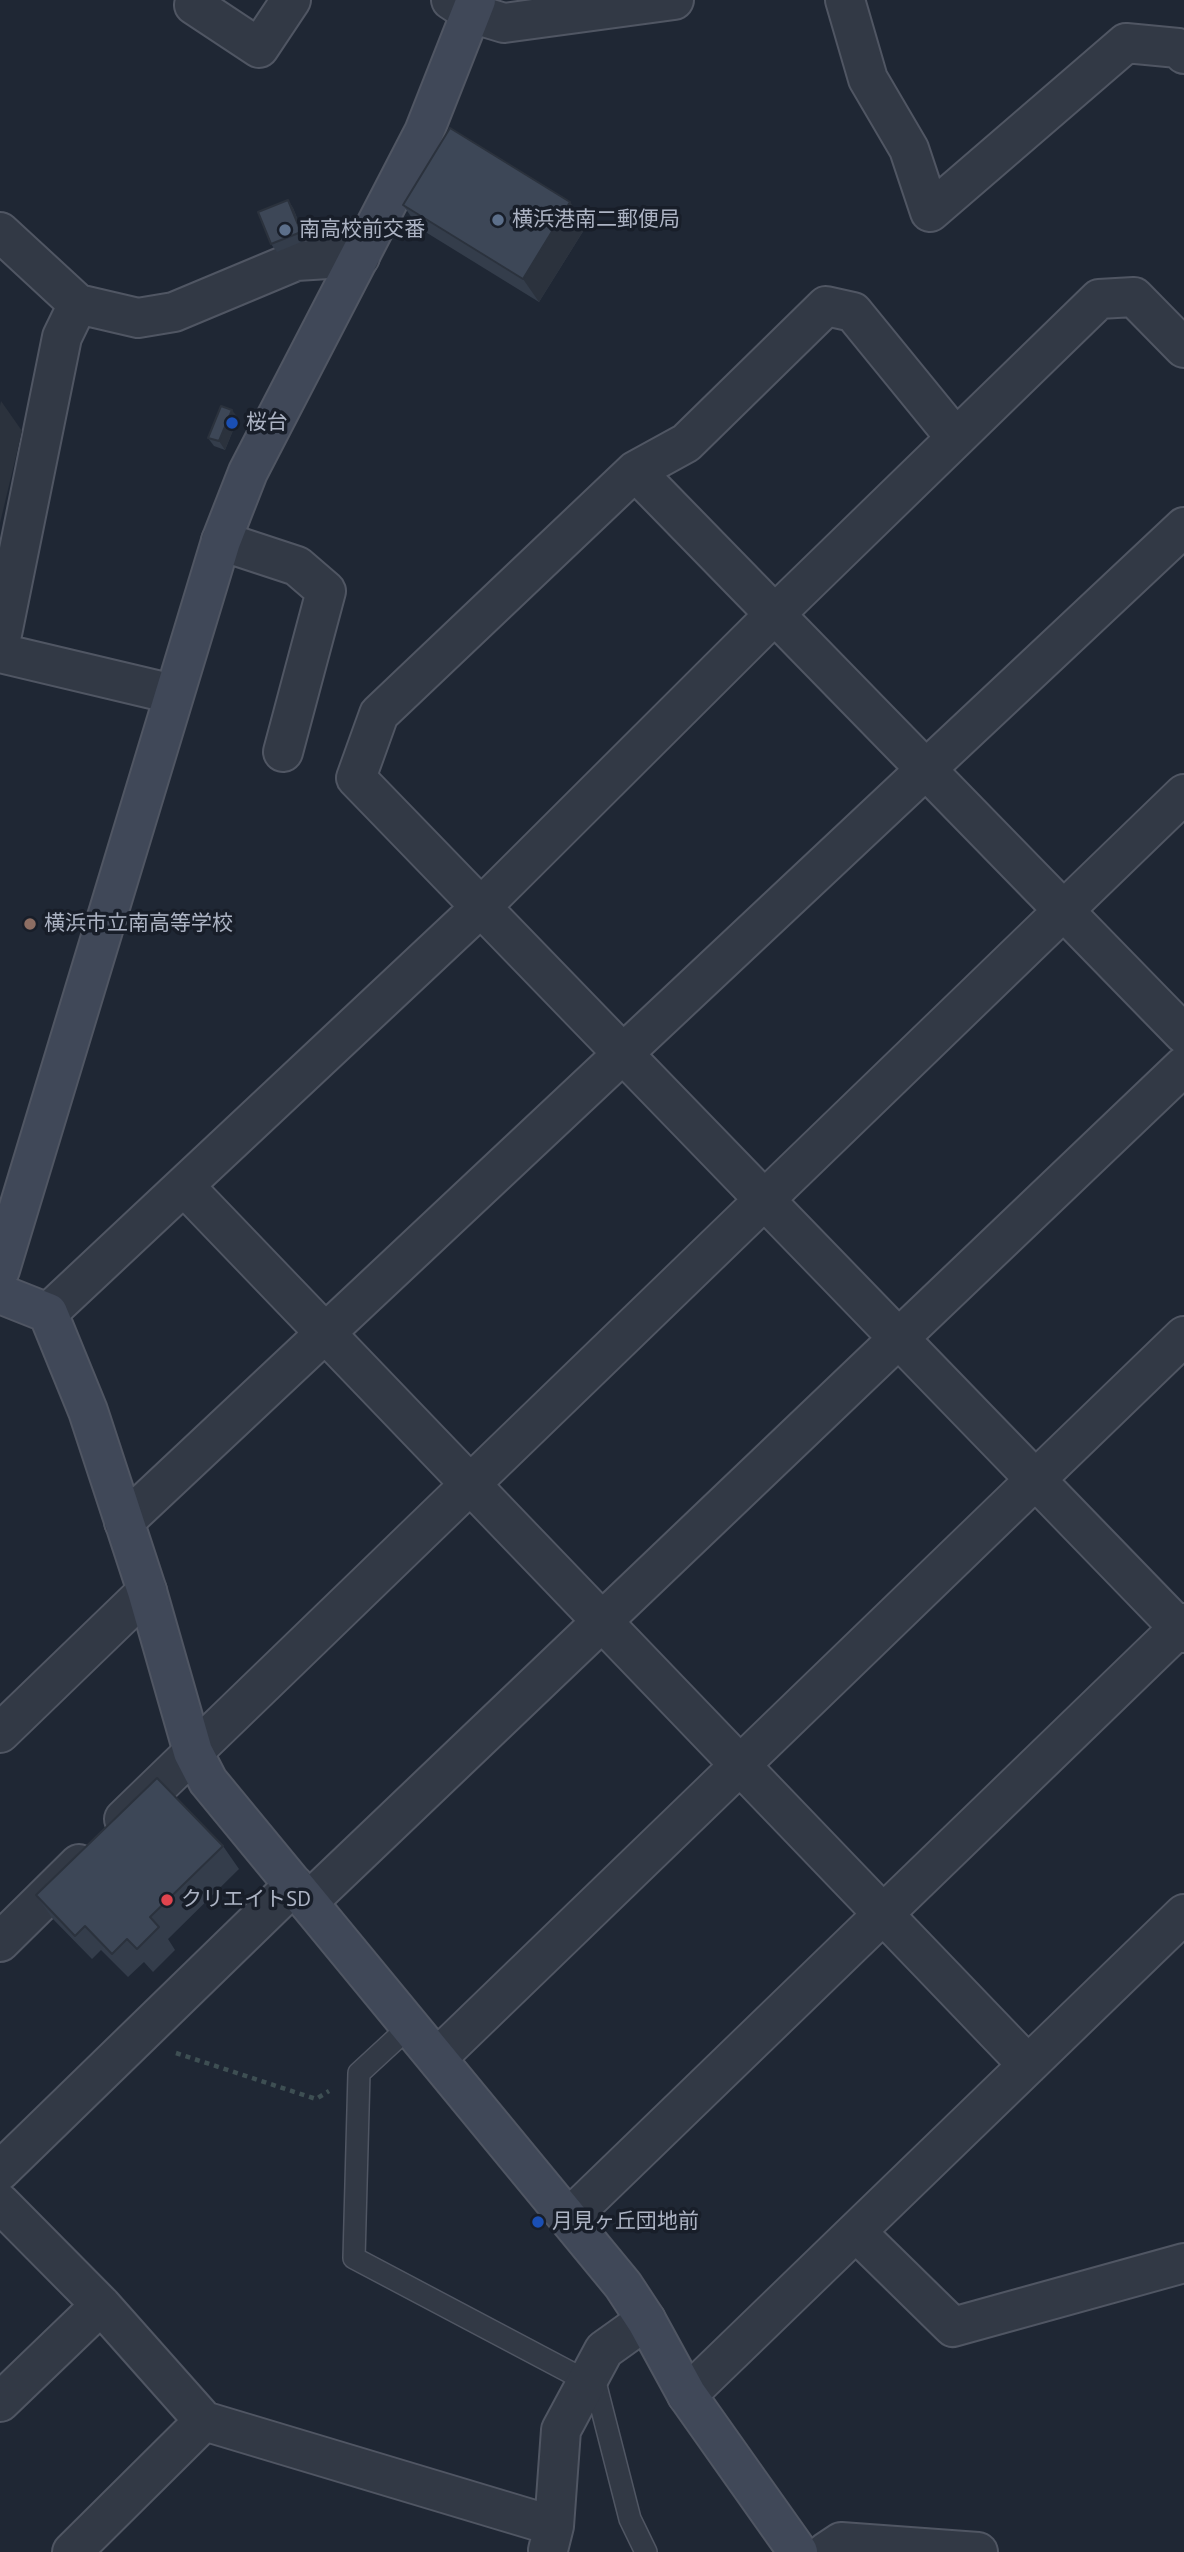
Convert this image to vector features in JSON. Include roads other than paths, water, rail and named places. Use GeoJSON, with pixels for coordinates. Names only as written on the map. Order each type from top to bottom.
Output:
{"type":"FeatureCollection","features":[{"type":"Feature","properties":{"kind":"street"},"geometry":{"type":"LineString","coordinates":[[197,0],[194,5],[259,48],[291,0]]}},
{"type":"Feature","properties":{"kind":"street"},"geometry":{"type":"LineString","coordinates":[[0,1270],[221,541],[253,461],[424,132],[466,4],[504,23],[674,0]]}},
{"type":"Feature","properties":{"kind":"street"},"geometry":{"type":"LineString","coordinates":[[845,0],[868,79],[909,149],[930,212],[1126,43],[1178,48],[1184,54]]}},
{"type":"Feature","properties":{"kind":"street"},"geometry":{"type":"LineString","coordinates":[[6,248],[78,304],[138,318],[174,312],[296,261],[360,257]]}},
{"type":"Feature","properties":{"kind":"street"},"geometry":{"type":"LineString","coordinates":[[48,1313],[481,907],[774,615],[1098,299],[1135,297],[1184,348]]}},
{"type":"Feature","properties":{"kind":"street"},"geometry":{"type":"LineString","coordinates":[[0,645],[62,337],[78,304]]}},
{"type":"Feature","properties":{"kind":"street"},"geometry":{"type":"LineString","coordinates":[[569,2218],[1182,1628],[356,778],[379,714],[635,471],[686,443],[826,306],[853,312],[955,437]]}},
{"type":"Feature","properties":{"kind":"street"},"geometry":{"type":"LineString","coordinates":[[635,471],[1184,1034]]}},
{"type":"Feature","properties":{"kind":"street"},"geometry":{"type":"LineString","coordinates":[[124,1522],[1184,527]]}},
{"type":"Feature","properties":{"kind":"street"},"geometry":{"type":"LineString","coordinates":[[221,541],[297,566],[326,591],[283,752]]}},
{"type":"Feature","properties":{"kind":"street"},"geometry":{"type":"LineString","coordinates":[[0,653],[173,694]]}},
{"type":"Feature","properties":{"kind":"street"},"geometry":{"type":"LineString","coordinates":[[7,1921],[193,1752],[1184,794]]}},
{"type":"Feature","properties":{"kind":"street"},"geometry":{"type":"LineString","coordinates":[[0,2171],[135,2040],[602,1622],[1184,1066]]}},
{"type":"Feature","properties":{"kind":"street"},"geometry":{"type":"LineString","coordinates":[[184,1186],[1028,2065]]}},
{"type":"Feature","properties":{"kind":"street"},"geometry":{"type":"LineString","coordinates":[[0,1294],[48,1313],[88,1411],[147,1591],[193,1752],[208,1781],[623,2285],[646,2320],[687,2395],[798,2552]]}},
{"type":"Feature","properties":{"kind":"street"},"geometry":{"type":"LineString","coordinates":[[438,2058],[1184,1336]]}},
{"type":"Feature","properties":{"kind":"street"},"geometry":{"type":"LineString","coordinates":[[0,1733],[147,1591]]}},
{"type":"Feature","properties":{"kind":"street"},"geometry":{"type":"LineString","coordinates":[[687,2395],[1184,1914]]}},
{"type":"Feature","properties":{"kind":"street"},"geometry":{"type":"LineString","coordinates":[[0,2203],[101,2305],[204,2421],[551,2539],[561,2430],[604,2350],[646,2320]]}},
{"type":"Feature","properties":{"kind":"street"},"geometry":{"type":"LineString","coordinates":[[856,2232],[953,2327],[1184,2263]]}},
{"type":"Feature","properties":{"kind":"street"},"geometry":{"type":"LineString","coordinates":[[0,2402],[101,2305]]}},
{"type":"Feature","properties":{"kind":"street"},"geometry":{"type":"LineString","coordinates":[[84,2548],[204,2421]]}},
{"type":"Feature","properties":{"kind":"street"},"geometry":{"type":"LineString","coordinates":[[826,2552],[841,2542],[978,2552]]}},
{"type":"Feature","properties":{"kind":"lane"},"geometry":{"type":"LineString","coordinates":[[410,2026],[359,2073],[354,2258],[596,2386],[630,2519],[646,2552]]}},
{"type":"Feature","properties":{"kind":"place","name":"横浜港南二郵便局"},"geometry":{"type":"Point","coordinates":[498,220]}},
{"type":"Feature","properties":{"kind":"place","name":"南高校前交番"},"geometry":{"type":"Point","coordinates":[285,230]}},
{"type":"Feature","properties":{"kind":"place","name":"桜台"},"geometry":{"type":"Point","coordinates":[232,423]}},
{"type":"Feature","properties":{"kind":"place","name":"横浜市立南高等学校"},"geometry":{"type":"Point","coordinates":[30,924]}},
{"type":"Feature","properties":{"kind":"place","name":"クリエイトSD"},"geometry":{"type":"Point","coordinates":[167,1900]}},
{"type":"Feature","properties":{"kind":"place","name":"月見ヶ丘団地前"},"geometry":{"type":"Point","coordinates":[538,2222]}}]}
